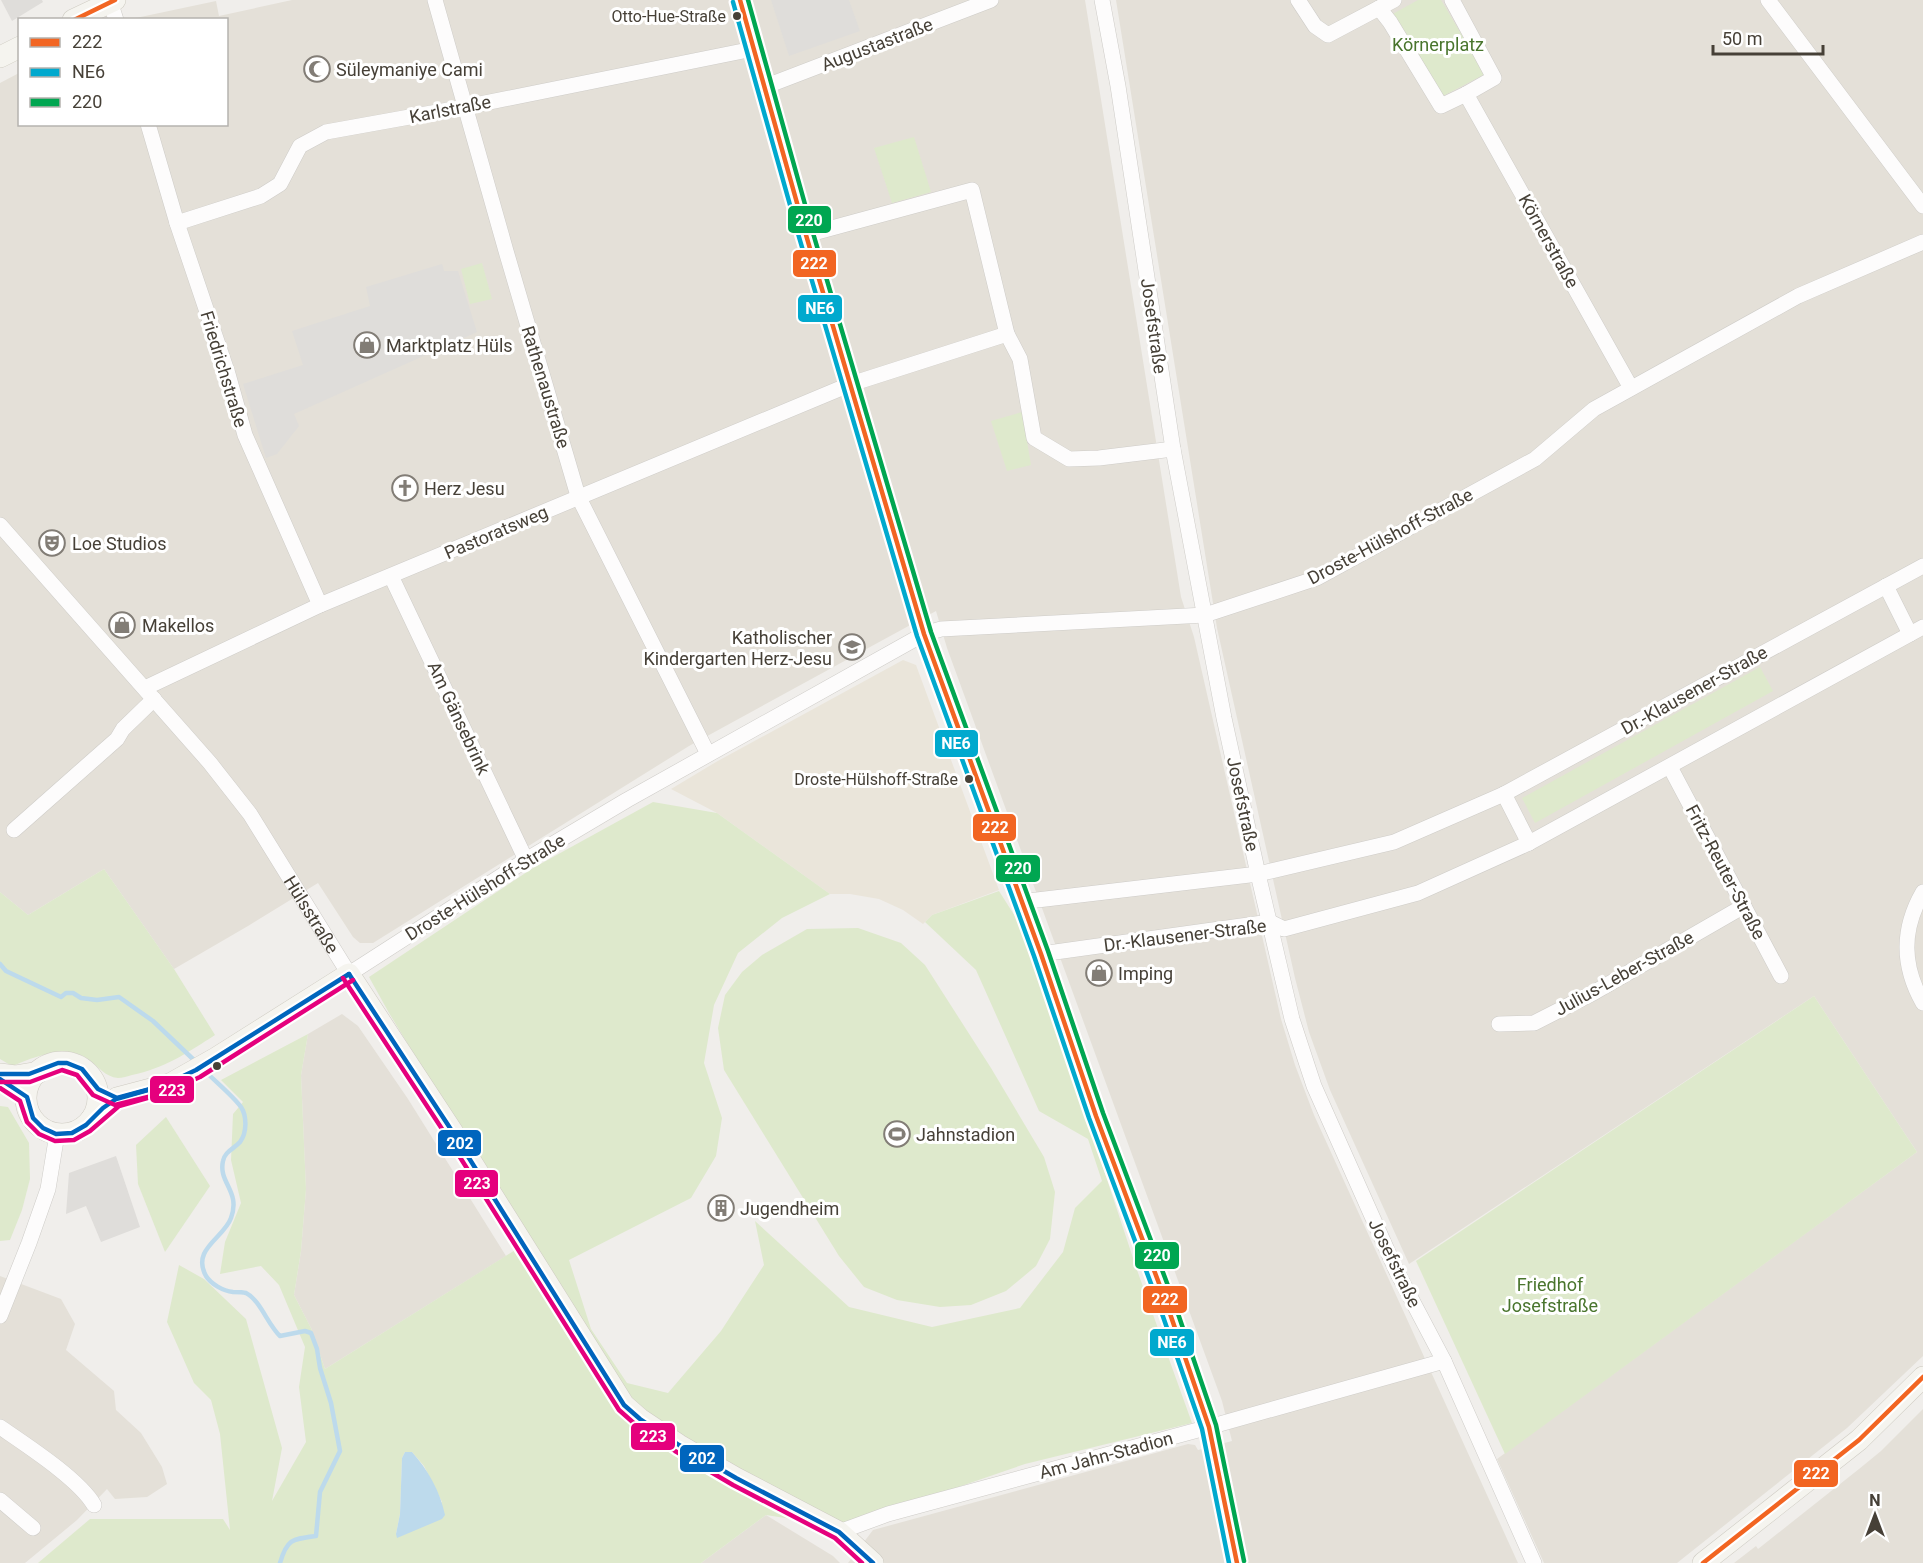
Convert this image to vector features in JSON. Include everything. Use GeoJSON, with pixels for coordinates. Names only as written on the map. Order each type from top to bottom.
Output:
{"type":"FeatureCollection","features":[{"type":"Feature","properties":{"kind":"street","name":"Rathenaustraße"},"geometry":{"type":"LineString","coordinates":[[435,0],[578,496],[708,754]]}},
{"type":"Feature","properties":{"kind":"street"},"geometry":{"type":"LineString","coordinates":[[740,0],[924,633],[1209,1427],[1237,1563]]}},
{"type":"Feature","properties":{"kind":"street","name":"Augustastraße"},"geometry":{"type":"LineString","coordinates":[[764,87],[991,0]]}},
{"type":"Feature","properties":{"kind":"street","name":"Josefstraße"},"geometry":{"type":"LineString","coordinates":[[1102,0],[1118,86],[1173,449],[1224,718],[1292,1019],[1314,1086],[1396,1270],[1444,1361],[1534,1563]]}},
{"type":"Feature","properties":{"kind":"street"},"geometry":{"type":"LineString","coordinates":[[1298,0],[1315,26],[1328,35],[1394,0]]}},
{"type":"Feature","properties":{"kind":"street"},"geometry":{"type":"LineString","coordinates":[[1379,8],[1390,22],[1441,106],[1494,78],[1452,0]]}},
{"type":"Feature","properties":{"kind":"street"},"geometry":{"type":"LineString","coordinates":[[1768,0],[1923,206]]}},
{"type":"Feature","properties":{"kind":"street"},"geometry":{"type":"LineString","coordinates":[[79,18],[114,7]]}},
{"type":"Feature","properties":{"kind":"street"},"geometry":{"type":"LineString","coordinates":[[0,57],[18,48]]}},
{"type":"Feature","properties":{"kind":"street","name":"Karlstraße"},"geometry":{"type":"LineString","coordinates":[[177,224],[261,196],[271,190],[280,184],[300,146],[326,132],[465,107],[753,49]]}},
{"type":"Feature","properties":{"kind":"street","name":"Körnerstraße"},"geometry":{"type":"LineString","coordinates":[[1466,94],[1631,388]]}},
{"type":"Feature","properties":{"kind":"street","name":"Friedrichstraße"},"geometry":{"type":"LineString","coordinates":[[149,126],[177,224],[228,374],[245,435],[321,605]]}},
{"type":"Feature","properties":{"kind":"street"},"geometry":{"type":"LineString","coordinates":[[807,236],[972,190],[1007,333],[1020,359],[1034,438],[1069,459],[1099,458],[1173,449]]}},
{"type":"Feature","properties":{"kind":"street","name":"Droste-Hülshoff-Straße"},"geometry":{"type":"LineString","coordinates":[[349,974],[526,860],[627,800],[924,633],[941,629],[1205,615],[1317,578],[1534,459],[1594,409],[1631,388],[1798,296],[1923,243]]}},
{"type":"Feature","properties":{"kind":"street","name":"Pastoratsweg"},"geometry":{"type":"LineString","coordinates":[[149,693],[321,605],[578,496],[851,384],[1007,333]]}},
{"type":"Feature","properties":{"kind":"street","name":"Hülsstraße"},"geometry":{"type":"LineString","coordinates":[[0,525],[210,763],[250,814],[349,974],[452,1131],[624,1405],[640,1419],[679,1445],[839,1532],[873,1563]]}},
{"type":"Feature","properties":{"kind":"street","name":"Dr.-Klausener-Straße"},"geometry":{"type":"LineString","coordinates":[[1020,902],[1258,874],[1394,842],[1504,794],[1923,566]]}},
{"type":"Feature","properties":{"kind":"street","name":"Am Gänsebrink"},"geometry":{"type":"LineString","coordinates":[[391,576],[526,860]]}},
{"type":"Feature","properties":{"kind":"street","name":"Dr.-Klausener-Straße"},"geometry":{"type":"LineString","coordinates":[[1041,954],[1269,922],[1284,929],[1418,893],[1529,843],[1916,631],[1886,586]]}},
{"type":"Feature","properties":{"kind":"street"},"geometry":{"type":"LineString","coordinates":[[14,830],[117,739],[149,693]]}},
{"type":"Feature","properties":{"kind":"street","name":"Fritz-Reuter-Straße"},"geometry":{"type":"LineString","coordinates":[[1670,767],[1781,976]]}},
{"type":"Feature","properties":{"kind":"street"},"geometry":{"type":"LineString","coordinates":[[1504,794],[1529,843]]}},
{"type":"Feature","properties":{"kind":"street"},"geometry":{"type":"LineString","coordinates":[[1923,892],[1914,907],[1906,950],[1908,968],[1914,987],[1923,1003]]}},
{"type":"Feature","properties":{"kind":"street","name":"Julius-Leber-Straße"},"geometry":{"type":"LineString","coordinates":[[1499,1024],[1534,1023],[1593,993],[1744,906]]}},
{"type":"Feature","properties":{"kind":"street"},"geometry":{"type":"LineString","coordinates":[[39,1072],[30,1083],[27,1097],[30,1114],[41,1127],[57,1134],[77,1131],[86,1126],[104,1107],[117,1098],[170,1084],[216,1058],[349,974]]}},
{"type":"Feature","properties":{"kind":"street"},"geometry":{"type":"LineString","coordinates":[[0,1074],[15,1076],[39,1072],[55,1064],[72,1064],[87,1073],[97,1088],[117,1098]]}},
{"type":"Feature","properties":{"kind":"street"},"geometry":{"type":"LineString","coordinates":[[0,1079],[27,1097]]}},
{"type":"Feature","properties":{"kind":"street"},"geometry":{"type":"LineString","coordinates":[[92,1118],[98,1105],[97,1088]]}},
{"type":"Feature","properties":{"kind":"street"},"geometry":{"type":"LineString","coordinates":[[0,1316],[48,1189],[57,1134]]}},
{"type":"Feature","properties":{"kind":"street","name":"Am Jahn-Stadion"},"geometry":{"type":"LineString","coordinates":[[839,1532],[888,1514],[1444,1361]]}},
{"type":"Feature","properties":{"kind":"street"},"geometry":{"type":"LineString","coordinates":[[1703,1563],[1859,1440],[1923,1377]]}},
{"type":"Feature","properties":{"kind":"street"},"geometry":{"type":"LineString","coordinates":[[0,1427],[73,1482],[88,1495],[94,1505]]}},
{"type":"Feature","properties":{"kind":"street"},"geometry":{"type":"LineString","coordinates":[[0,1500],[33,1528]]}},
{"type":"Feature","properties":{"kind":"shaded area"},"geometry":{"type":"Polygon","coordinates":[[[1,0],[42,0],[43,2],[12,21],[1,0]]]}},
{"type":"Feature","properties":{"kind":"shaded area"},"geometry":{"type":"Polygon","coordinates":[[[292,0],[1085,0],[1181,597],[1194,637],[1281,1019],[1314,1115],[1518,1563],[848,1563],[873,1530],[1188,1444],[1195,1445],[1198,1450],[1232,1441],[1222,1401],[947,648],[936,611],[689,746],[373,943],[360,943],[353,937],[318,883],[174,969],[104,869],[28,915],[0,892],[0,83],[18,74],[18,126],[228,126],[228,18],[136,18],[216,1],[219,16],[292,0]]]}},
{"type":"Feature","properties":{"kind":"shaded area"},"geometry":{"type":"Polygon","coordinates":[[[771,0],[849,0],[860,31],[789,56],[771,0]]]}},
{"type":"Feature","properties":{"kind":"shaded area"},"geometry":{"type":"Polygon","coordinates":[[[1116,0],[1923,0],[1923,1356],[1847,1428],[1677,1563],[1544,1563],[1497,1459],[1917,1152],[1814,996],[1409,1264],[1330,1090],[1309,1032],[1295,978],[1217,628],[1116,0]]]}},
{"type":"Feature","properties":{"kind":"shaded area","name":"Marktplatz Hüls"},"geometry":{"type":"Polygon","coordinates":[[[442,264],[444,271],[458,271],[477,332],[294,414],[299,426],[277,454],[266,458],[243,384],[303,365],[292,331],[370,306],[366,287],[442,264]]]}},
{"type":"Feature","properties":{"kind":"shaded area"},"geometry":{"type":"Polygon","coordinates":[[[903,660],[916,665],[999,890],[932,915],[923,924],[903,910],[879,899],[850,894],[830,894],[717,813],[671,789],[716,762],[903,660]]]}},
{"type":"Feature","properties":{"kind":"shaded area"},"geometry":{"type":"Polygon","coordinates":[[[342,1014],[358,1026],[408,1099],[506,1256],[325,1369],[311,1328],[294,1295],[301,1251],[306,1189],[301,1075],[308,1034],[342,1014]]]}},
{"type":"Feature","properties":{"kind":"shaded area"},"geometry":{"type":"Polygon","coordinates":[[[116,1156],[140,1227],[101,1242],[86,1206],[66,1214],[69,1173],[116,1156]]]}},
{"type":"Feature","properties":{"kind":"shaded area"},"geometry":{"type":"Polygon","coordinates":[[[0,1276],[61,1299],[75,1324],[66,1350],[114,1391],[116,1410],[141,1433],[162,1467],[167,1484],[147,1497],[115,1499],[107,1489],[77,1520],[25,1563],[0,1563],[0,1276]]]}},
{"type":"Feature","properties":{"kind":"shaded area"},"geometry":{"type":"Polygon","coordinates":[[[1923,1409],[1923,1563],[1734,1563],[1756,1546],[1758,1549],[1859,1469],[1881,1451],[1923,1409]]]}},
{"type":"Feature","properties":{"kind":"shaded area"},"geometry":{"type":"Polygon","coordinates":[[[766,1515],[833,1556],[840,1563],[701,1563],[766,1515]]]}},
{"type":"Feature","properties":{"kind":"green space","name":"Körnerplatz"},"geometry":{"type":"Polygon","coordinates":[[[1418,0],[1441,0],[1485,74],[1441,97],[1391,15],[1418,0]]]}},
{"type":"Feature","properties":{"kind":"green space"},"geometry":{"type":"Polygon","coordinates":[[[914,137],[931,192],[892,203],[874,148],[914,137]]]}},
{"type":"Feature","properties":{"kind":"green space"},"geometry":{"type":"Polygon","coordinates":[[[482,263],[492,299],[470,304],[461,269],[482,263]]]}},
{"type":"Feature","properties":{"kind":"green space"},"geometry":{"type":"Polygon","coordinates":[[[1022,412],[1031,465],[1007,471],[991,421],[1022,412]]]}},
{"type":"Feature","properties":{"kind":"green space"},"geometry":{"type":"Polygon","coordinates":[[[1760,667],[1773,691],[1535,823],[1522,798],[1760,667]]]}},
{"type":"Feature","properties":{"kind":"green space"},"geometry":{"type":"Polygon","coordinates":[[[653,802],[717,813],[830,894],[782,918],[738,953],[714,1005],[704,1063],[722,1118],[716,1156],[691,1198],[569,1260],[591,1329],[627,1383],[668,1393],[721,1331],[764,1265],[755,1221],[849,1307],[932,1327],[1020,1308],[1063,1252],[1075,1208],[1102,1181],[1088,1139],[1039,1111],[976,970],[925,922],[932,915],[999,891],[1025,932],[1137,1270],[1192,1423],[1025,1464],[842,1527],[766,1515],[701,1563],[38,1563],[90,1519],[223,1519],[230,1530],[220,1434],[211,1400],[194,1383],[167,1322],[179,1265],[204,1279],[246,1319],[282,1448],[272,1501],[306,1442],[299,1387],[305,1347],[279,1285],[261,1266],[220,1274],[225,1242],[241,1203],[231,1160],[233,1114],[243,1102],[221,1080],[308,1034],[301,1075],[306,1189],[301,1251],[294,1295],[311,1328],[325,1369],[528,1242],[369,977],[533,868],[653,802]],[[405,1452],[402,1458],[400,1514],[396,1534],[442,1502],[424,1466],[412,1452],[405,1452]]]}},
{"type":"Feature","properties":{"kind":"green space"},"geometry":{"type":"Polygon","coordinates":[[[104,869],[174,969],[215,1035],[165,1064],[121,1078],[109,1076],[88,1059],[70,1052],[50,1053],[12,1066],[0,1059],[0,892],[28,915],[104,869]]]}},
{"type":"Feature","properties":{"kind":"green space","name":"Jahnstadion"},"geometry":{"type":"Polygon","coordinates":[[[858,928],[901,943],[925,965],[991,1068],[1044,1157],[1055,1192],[1050,1239],[1036,1266],[1006,1291],[971,1305],[940,1307],[897,1300],[864,1287],[839,1256],[724,1070],[718,1028],[725,995],[742,972],[762,955],[807,929],[858,928]]]}},
{"type":"Feature","properties":{"kind":"green space","name":"Friedhof Josefstraße"},"geometry":{"type":"Polygon","coordinates":[[[1814,996],[1917,1152],[1505,1454],[1416,1261],[1814,996]]]}},
{"type":"Feature","properties":{"kind":"green space"},"geometry":{"type":"Polygon","coordinates":[[[0,1106],[8,1107],[29,1143],[30,1179],[22,1210],[10,1240],[0,1241],[0,1106]]]}},
{"type":"Feature","properties":{"kind":"green space"},"geometry":{"type":"Polygon","coordinates":[[[166,1117],[210,1186],[165,1252],[138,1184],[136,1145],[166,1117]]]}},
{"type":"Feature","properties":{"kind":"water"},"geometry":{"type":"Polygon","coordinates":[[[405,1452],[412,1452],[423,1466],[437,1489],[445,1515],[442,1519],[397,1538],[402,1458],[405,1452]]]}},
{"type":"Feature","properties":{"kind":"waterway"},"geometry":{"type":"LineString","coordinates":[[0,964],[6,971],[61,997],[66,993],[97,1000],[119,997],[153,1021],[195,1061]]}},
{"type":"Feature","properties":{"kind":"waterway"},"geometry":{"type":"LineString","coordinates":[[206,1072],[241,1107],[245,1124],[242,1138],[223,1161],[222,1169],[233,1201],[231,1218],[205,1251],[202,1267],[208,1279],[218,1287],[251,1296],[280,1336],[305,1331],[311,1333],[331,1403],[340,1451],[320,1492],[316,1536],[292,1542],[285,1549],[280,1563]]}},
{"type":"Feature","properties":{"kind":"transit line","name":"222"},"geometry":{"type":"LineString","coordinates":[[78,18],[115,0]]}},
{"type":"Feature","properties":{"kind":"transit line","name":"222"},"geometry":{"type":"LineString","coordinates":[[740,0],[806,235],[924,634],[1041,954],[1096,1116],[1166,1302],[1209,1427],[1237,1563]]}},
{"type":"Feature","properties":{"kind":"transit line","name":"220"},"geometry":{"type":"LineString","coordinates":[[748,0],[813,233],[931,632],[1048,951],[1103,1113],[1173,1299],[1216,1425],[1244,1561]]}},
{"type":"Feature","properties":{"kind":"transit line","name":"NE6"},"geometry":{"type":"LineString","coordinates":[[733,2],[799,237],[917,636],[1034,956],[1089,1118],[1159,1305],[1202,1429],[1229,1563]]}},
{"type":"Feature","properties":{"kind":"transit line","name":"202"},"geometry":{"type":"LineString","coordinates":[[349,974],[452,1131],[624,1405],[640,1419],[679,1445],[839,1532],[873,1563]]}},
{"type":"Feature","properties":{"kind":"transit line","name":"202"},"geometry":{"type":"LineString","coordinates":[[0,1079],[27,1097],[33,1118],[43,1128],[56,1134],[72,1133],[86,1125],[116,1099],[162,1086],[196,1070],[349,974]]}},
{"type":"Feature","properties":{"kind":"transit line","name":"223"},"geometry":{"type":"LineString","coordinates":[[343,978],[446,1135],[619,1410],[636,1425],[675,1451],[733,1485],[835,1538],[862,1563]]}},
{"type":"Feature","properties":{"kind":"transit line","name":"223"},"geometry":{"type":"LineString","coordinates":[[0,1088],[20,1101],[27,1122],[39,1134],[55,1141],[74,1140],[90,1131],[119,1106],[165,1093],[200,1077],[353,980]]}},
{"type":"Feature","properties":{"kind":"transit line","name":"202"},"geometry":{"type":"LineString","coordinates":[[0,1074],[29,1074],[58,1063],[67,1063],[82,1069],[98,1089],[117,1098],[154,1088]]}},
{"type":"Feature","properties":{"kind":"transit line","name":"223"},"geometry":{"type":"LineString","coordinates":[[0,1082],[30,1082],[62,1070],[77,1075],[93,1095],[115,1105],[156,1095]]}},
{"type":"Feature","properties":{"kind":"transit line","name":"222"},"geometry":{"type":"LineString","coordinates":[[1703,1563],[1859,1440],[1923,1377]]}},
{"type":"Feature","properties":{"kind":"place","name":"Otto-Hue-Straße"},"geometry":{"type":"Point","coordinates":[737,16]}},
{"type":"Feature","properties":{"kind":"place","name":"Süleymaniye Cami"},"geometry":{"type":"Point","coordinates":[317,69]}},
{"type":"Feature","properties":{"kind":"place","name":"Marktplatz Hüls"},"geometry":{"type":"Point","coordinates":[367,345]}},
{"type":"Feature","properties":{"kind":"place","name":"Herz Jesu"},"geometry":{"type":"Point","coordinates":[405,488]}},
{"type":"Feature","properties":{"kind":"place","name":"Loe Studios"},"geometry":{"type":"Point","coordinates":[52,543]}},
{"type":"Feature","properties":{"kind":"place","name":"Makellos"},"geometry":{"type":"Point","coordinates":[122,625]}},
{"type":"Feature","properties":{"kind":"place","name":"Katholischer Kindergarten Herz-Jesu"},"geometry":{"type":"Point","coordinates":[852,647]}},
{"type":"Feature","properties":{"kind":"place","name":"Droste-Hülshoff-Straße"},"geometry":{"type":"Point","coordinates":[969,779]}},
{"type":"Feature","properties":{"kind":"place","name":"Imping"},"geometry":{"type":"Point","coordinates":[1099,973]}},
{"type":"Feature","properties":{"kind":"place","name":"Jahnstadion"},"geometry":{"type":"Point","coordinates":[897,1134]}},
{"type":"Feature","properties":{"kind":"place","name":"Jugendheim"},"geometry":{"type":"Point","coordinates":[721,1208]}}]}
